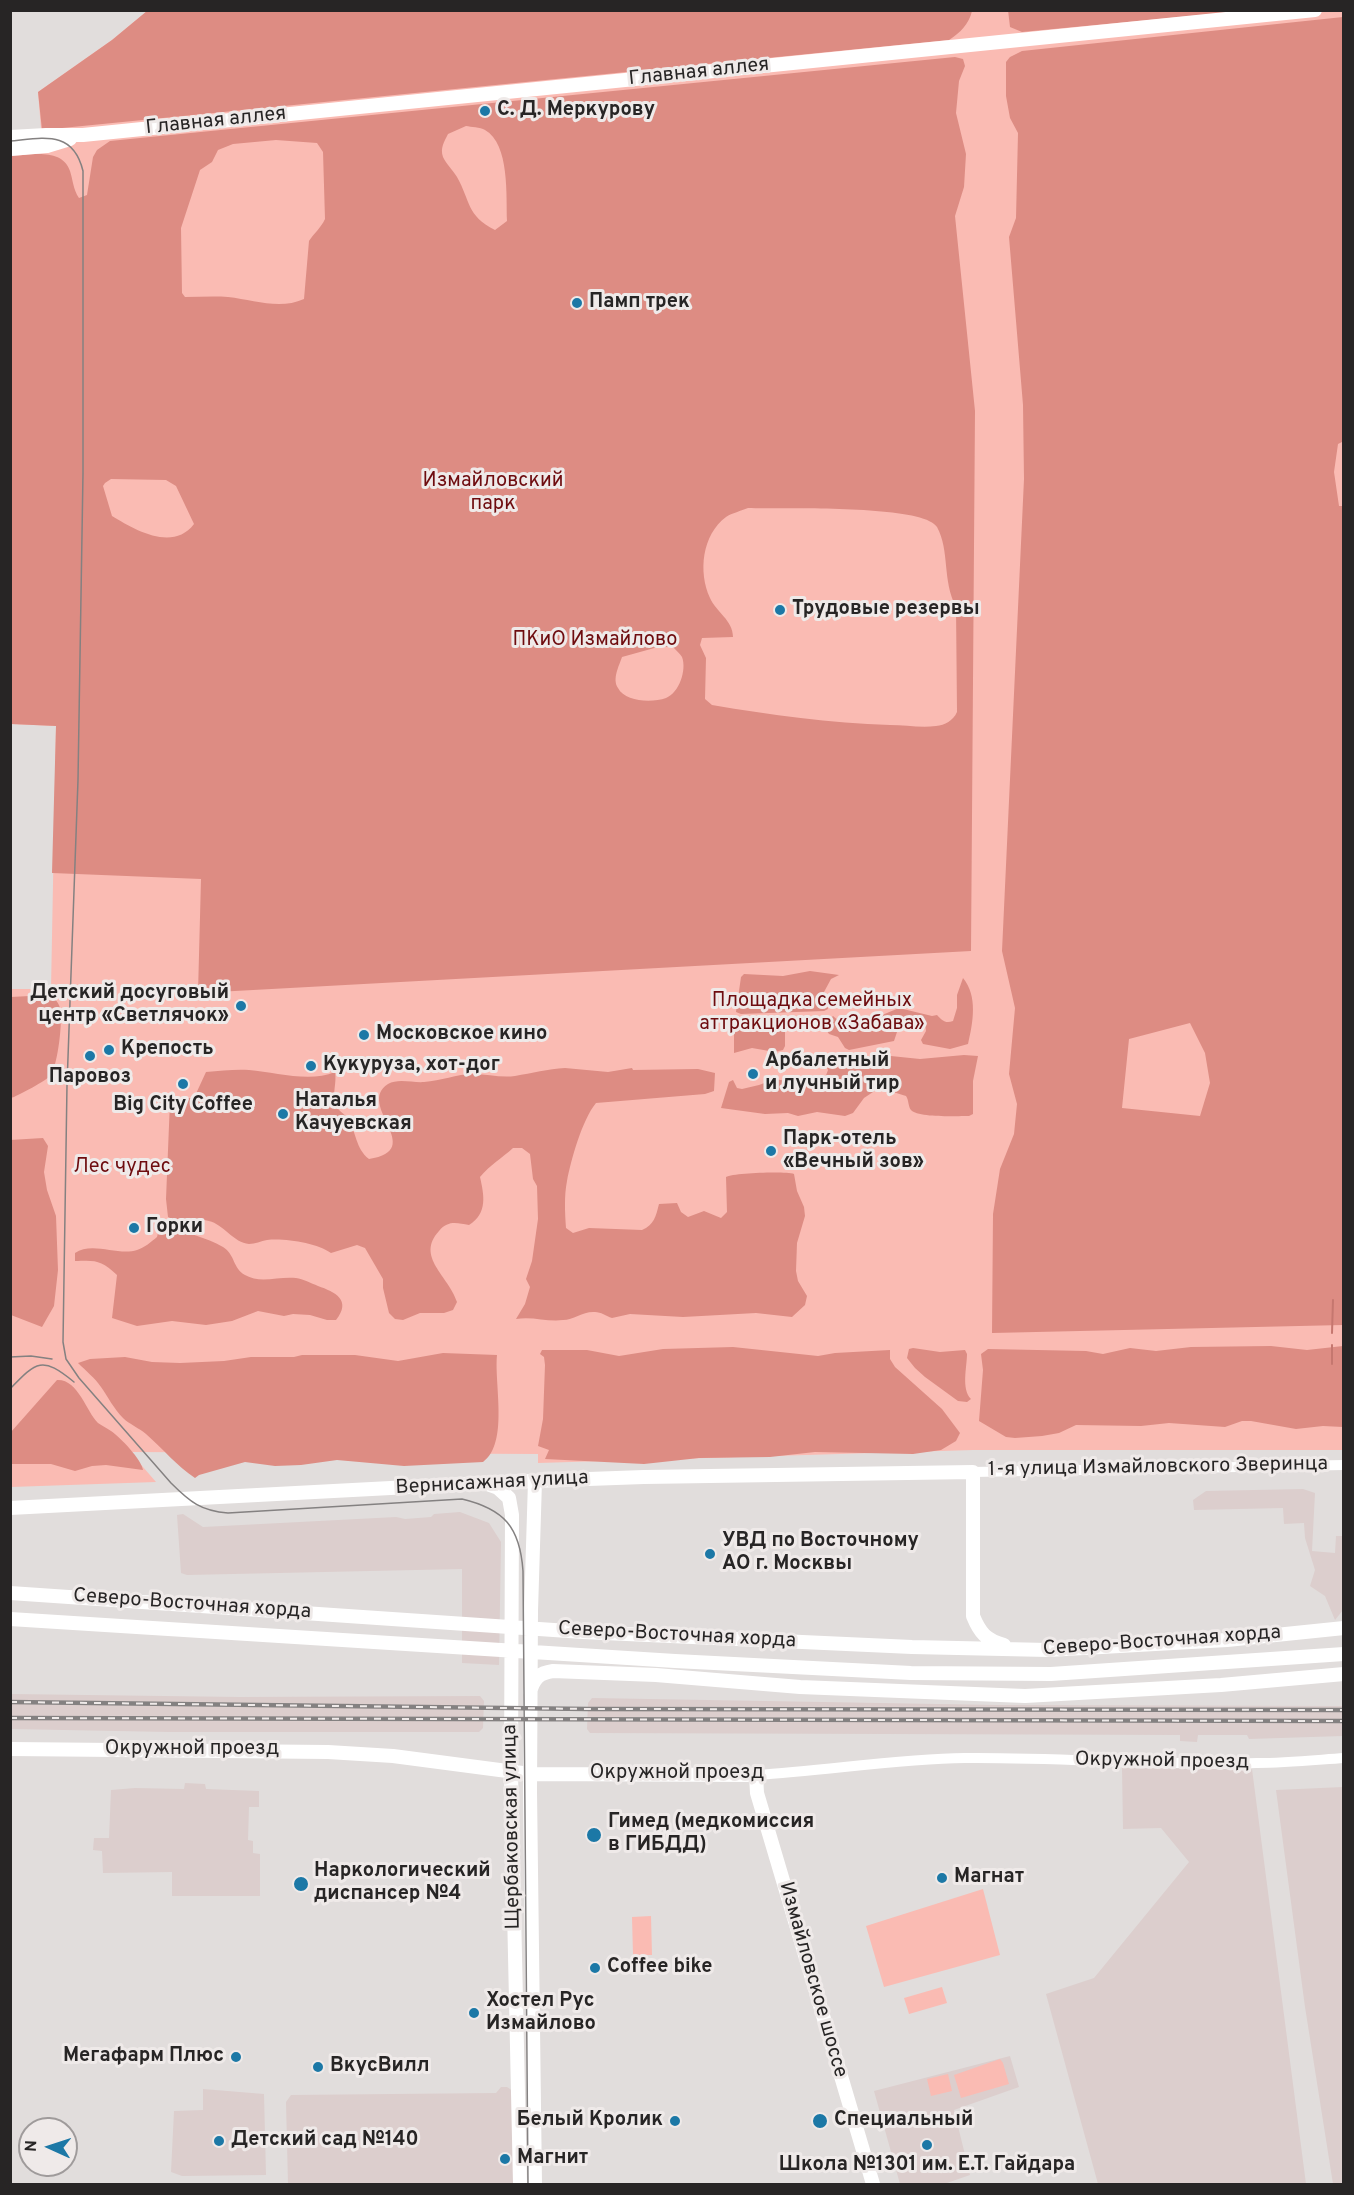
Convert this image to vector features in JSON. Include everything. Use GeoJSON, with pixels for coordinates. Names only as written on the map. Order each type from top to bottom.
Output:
{"type":"FeatureCollection","features":[{"type":"Feature","properties":{"kind":"main road","name":"Главная аллея"},"geometry":{"type":"LineString","coordinates":[[10,137],[83,135],[1315,10]]}},
{"type":"Feature","properties":{"kind":"main road","name":"Главная аллея"},"geometry":{"type":"LineString","coordinates":[[10,149],[47,146],[83,135]]}},
{"type":"Feature","properties":{"kind":"main road","name":"Вернисажная улица"},"geometry":{"type":"LineString","coordinates":[[10,1508],[535,1481],[683,1476],[973,1472]]}},
{"type":"Feature","properties":{"kind":"main road"},"geometry":{"type":"LineString","coordinates":[[973,1472],[973,1616],[986,1639],[1020,1650]]}},
{"type":"Feature","properties":{"kind":"main road","name":"Щербаковская улица"},"geometry":{"type":"LineString","coordinates":[[535,1481],[530,1692],[535,2184]]}},
{"type":"Feature","properties":{"kind":"main road","name":"Щербаковская улица"},"geometry":{"type":"LineString","coordinates":[[485,1483],[505,1493],[511,1506],[511,1772],[520,2184]]}},
{"type":"Feature","properties":{"kind":"main road","name":"Северо-Восточная хорда"},"geometry":{"type":"LineString","coordinates":[[10,1593],[583,1632],[838,1645],[1020,1650],[1227,1640],[1344,1628]]}},
{"type":"Feature","properties":{"kind":"main road","name":"Северо-Восточная хорда"},"geometry":{"type":"LineString","coordinates":[[10,1619],[911,1673],[1051,1674],[1344,1654]]}},
{"type":"Feature","properties":{"kind":"main road"},"geometry":{"type":"LineString","coordinates":[[530,1692],[537,1676],[553,1671],[656,1675],[812,1688],[1024,1696],[1221,1685],[1344,1674]]}},
{"type":"Feature","properties":{"kind":"main road","name":"Окружной проезд"},"geometry":{"type":"LineString","coordinates":[[10,1749],[263,1750],[356,1753],[405,1757],[530,1774],[756,1775]]}},
{"type":"Feature","properties":{"kind":"main road","name":"Измайловское шоссе"},"geometry":{"type":"LineString","coordinates":[[756,1775],[757,1793],[873,2184]]}},
{"type":"Feature","properties":{"kind":"street","name":"1-я улица Измайловского Зверинца"},"geometry":{"type":"LineString","coordinates":[[973,1472],[1344,1465]]}},
{"type":"Feature","properties":{"kind":"street","name":"Окружной проезд"},"geometry":{"type":"LineString","coordinates":[[756,1775],[965,1758],[1204,1764],[1344,1758]]}},
{"type":"Feature","properties":{"kind":"shaded area"},"geometry":{"type":"Polygon","coordinates":[[[1303,1489],[1315,1493],[1312,1551],[1335,1553],[1336,1536],[1343,1536],[1343,1610],[1335,1620],[1325,1596],[1310,1586],[1315,1570],[1305,1538],[1304,1523],[1284,1524],[1283,1508],[1194,1510],[1193,1500],[1206,1491],[1303,1489]]]}},
{"type":"Feature","properties":{"kind":"shaded area"},"geometry":{"type":"Polygon","coordinates":[[[460,1512],[489,1523],[501,1542],[499,1665],[462,1663],[462,1569],[187,1575],[181,1573],[177,1515],[183,1514],[203,1527],[396,1517],[405,1519],[460,1512]]]}},
{"type":"Feature","properties":{"kind":"shaded area"},"geometry":{"type":"Polygon","coordinates":[[[11,1694],[240,1697],[480,1696],[484,1701],[483,1728],[479,1732],[169,1732],[11,1729],[11,1694]]]}},
{"type":"Feature","properties":{"kind":"shaded area"},"geometry":{"type":"Polygon","coordinates":[[[592,1698],[995,1705],[1343,1706],[1343,1736],[1249,1739],[1247,1735],[1198,1735],[1197,1742],[1180,1741],[1180,1735],[590,1733],[587,1729],[588,1703],[592,1698]]]}},
{"type":"Feature","properties":{"kind":"shaded area"},"geometry":{"type":"Polygon","coordinates":[[[1122,1768],[1252,1769],[1306,2184],[1098,2184],[1046,1994],[1094,1978],[1189,1862],[1161,1828],[1123,1829],[1122,1768]]]}},
{"type":"Feature","properties":{"kind":"shaded area"},"geometry":{"type":"Polygon","coordinates":[[[185,1783],[205,1784],[206,1789],[259,1791],[259,1807],[249,1807],[248,1840],[253,1841],[253,1853],[260,1854],[260,1896],[172,1896],[172,1872],[103,1873],[102,1851],[93,1850],[94,1838],[109,1838],[111,1790],[184,1789],[185,1783]]]}},
{"type":"Feature","properties":{"kind":"shaded area"},"geometry":{"type":"Polygon","coordinates":[[[1343,1787],[1344,2184],[1333,2184],[1305,2007],[1276,1790],[1343,1787]]]}},
{"type":"Feature","properties":{"kind":"shaded area","name":"Школа №1301 им. Е.Т. Гайдара"},"geometry":{"type":"Polygon","coordinates":[[[1010,2056],[1019,2087],[954,2110],[970,2175],[944,2184],[900,2184],[874,2091],[1010,2056]]]}},
{"type":"Feature","properties":{"kind":"shaded area"},"geometry":{"type":"Polygon","coordinates":[[[501,2087],[507,2087],[513,2091],[516,2184],[288,2184],[286,2102],[291,2095],[496,2093],[501,2087]]]}},
{"type":"Feature","properties":{"kind":"shaded area","name":"Детский сад №140"},"geometry":{"type":"Polygon","coordinates":[[[203,2089],[264,2094],[266,2175],[182,2176],[171,2172],[174,2111],[203,2110],[203,2089]]]}},
{"type":"Feature","properties":{"kind":"green space"},"geometry":{"type":"Polygon","coordinates":[[[1008,10],[1243,11],[1022,32],[1010,27],[1008,10]]]}},
{"type":"Feature","properties":{"kind":"green space","name":"ПКиО Измайлово"},"geometry":{"type":"Polygon","coordinates":[[[147,11],[1343,11],[1343,1450],[973,1450],[538,1463],[538,1454],[130,1452],[156,1482],[11,1487],[11,989],[51,989],[56,726],[11,724],[11,156],[43,153],[38,92],[112,40],[147,11]]]}},
{"type":"Feature","properties":{"kind":"green space"},"geometry":{"type":"Polygon","coordinates":[[[147,11],[972,11],[964,28],[949,40],[42,130],[38,92],[112,40],[147,11]]]}},
{"type":"Feature","properties":{"kind":"green space"},"geometry":{"type":"Polygon","coordinates":[[[1343,17],[1344,441],[1338,444],[1334,472],[1339,506],[1344,506],[1343,1325],[992,1333],[993,1214],[1000,1169],[1014,1134],[1017,1104],[1009,1074],[1015,1008],[1002,951],[1024,479],[1023,405],[1009,237],[1016,218],[1018,133],[1010,118],[1006,96],[1006,62],[1010,57],[1022,51],[1343,17]],[[1190,1023],[1129,1039],[1122,1108],[1200,1116],[1210,1083],[1205,1053],[1190,1023]]]}},
{"type":"Feature","properties":{"kind":"green space","name":"Измайловский парк"},"geometry":{"type":"Polygon","coordinates":[[[955,57],[963,59],[965,66],[959,81],[956,113],[966,154],[964,187],[955,216],[975,411],[971,951],[198,993],[201,879],[52,873],[56,726],[11,724],[11,156],[44,154],[60,158],[70,171],[79,198],[87,195],[93,157],[97,150],[110,141],[955,57]],[[466,126],[448,134],[442,148],[443,157],[457,177],[474,213],[495,230],[507,221],[505,172],[499,147],[493,137],[481,128],[466,126]],[[276,140],[233,144],[218,150],[212,162],[200,170],[181,228],[182,293],[185,297],[228,297],[276,304],[304,299],[309,241],[325,219],[323,152],[317,143],[276,140]],[[111,479],[103,486],[112,516],[132,527],[154,536],[176,537],[194,524],[176,486],[166,480],[111,479]],[[748,508],[728,516],[718,525],[707,544],[703,566],[710,598],[730,626],[733,637],[702,638],[700,645],[706,658],[705,699],[712,705],[845,722],[930,727],[943,725],[953,718],[957,712],[956,607],[949,586],[941,536],[937,527],[926,520],[906,514],[849,509],[748,508]],[[658,647],[622,657],[616,684],[621,693],[633,699],[654,701],[666,698],[675,691],[683,674],[683,662],[682,657],[673,647],[658,647]]]}},
{"type":"Feature","properties":{"kind":"green space"},"geometry":{"type":"Polygon","coordinates":[[[810,971],[839,975],[831,979],[824,992],[828,1009],[741,1014],[736,1012],[741,977],[744,974],[783,976],[810,971]]]}},
{"type":"Feature","properties":{"kind":"green space"},"geometry":{"type":"Polygon","coordinates":[[[963,978],[971,993],[973,1010],[968,1044],[950,1049],[923,1044],[921,1040],[926,1031],[925,1023],[908,1020],[900,1023],[894,1041],[849,1050],[838,1037],[827,1031],[827,1022],[833,1016],[840,1022],[853,1023],[875,1018],[899,1008],[932,1016],[937,1015],[946,1022],[953,1021],[957,1008],[957,995],[963,978]]]}},
{"type":"Feature","properties":{"kind":"green space"},"geometry":{"type":"Polygon","coordinates":[[[48,995],[57,1002],[61,1014],[54,1069],[45,1080],[11,1098],[11,997],[48,995]]]}},
{"type":"Feature","properties":{"kind":"green space"},"geometry":{"type":"Polygon","coordinates":[[[764,1019],[785,1023],[783,1050],[775,1052],[752,1048],[734,1053],[734,1023],[742,1020],[764,1019]]]}},
{"type":"Feature","properties":{"kind":"green space"},"geometry":{"type":"Polygon","coordinates":[[[881,1055],[920,1059],[978,1056],[973,1081],[973,1114],[938,1116],[915,1113],[909,1107],[906,1096],[876,1090],[864,1098],[853,1113],[845,1116],[817,1112],[798,1116],[788,1113],[765,1114],[721,1108],[729,1082],[733,1080],[737,1088],[742,1089],[775,1079],[819,1085],[828,1070],[824,1062],[881,1055]]]}},
{"type":"Feature","properties":{"kind":"green space"},"geometry":{"type":"Polygon","coordinates":[[[565,1068],[608,1072],[632,1068],[633,1070],[698,1069],[715,1073],[714,1091],[705,1094],[596,1103],[582,1130],[569,1172],[565,1199],[566,1228],[573,1233],[589,1228],[642,1230],[652,1223],[659,1204],[677,1203],[681,1212],[688,1217],[704,1211],[721,1218],[727,1212],[726,1177],[760,1173],[794,1174],[805,1216],[797,1243],[796,1271],[798,1281],[807,1296],[805,1305],[792,1317],[756,1313],[683,1317],[630,1314],[612,1318],[595,1312],[563,1320],[516,1319],[525,1304],[530,1287],[526,1279],[532,1261],[538,1219],[537,1186],[533,1179],[530,1154],[522,1148],[513,1148],[480,1177],[483,1203],[475,1220],[469,1225],[453,1223],[446,1225],[433,1240],[432,1258],[457,1302],[453,1310],[444,1313],[420,1313],[403,1320],[395,1319],[389,1313],[383,1279],[365,1248],[357,1245],[331,1253],[318,1246],[291,1241],[267,1240],[249,1244],[238,1240],[209,1221],[178,1220],[168,1217],[166,1199],[170,1101],[177,1098],[194,1098],[206,1072],[249,1070],[314,1077],[335,1072],[335,1104],[347,1118],[361,1150],[369,1159],[385,1154],[392,1146],[392,1137],[379,1103],[380,1093],[392,1082],[430,1081],[467,1074],[510,1076],[565,1068]]]}},
{"type":"Feature","properties":{"kind":"green space"},"geometry":{"type":"Polygon","coordinates":[[[43,1138],[48,1146],[44,1172],[47,1190],[56,1216],[58,1270],[54,1306],[42,1327],[11,1315],[10,1140],[43,1138]]]}},
{"type":"Feature","properties":{"kind":"green space"},"geometry":{"type":"Polygon","coordinates":[[[168,1224],[223,1247],[230,1253],[241,1272],[251,1278],[296,1278],[330,1291],[342,1302],[341,1313],[336,1320],[327,1320],[310,1315],[284,1316],[258,1311],[232,1321],[206,1325],[172,1321],[137,1326],[112,1318],[117,1275],[98,1262],[75,1261],[75,1253],[89,1248],[137,1250],[157,1237],[160,1225],[168,1224]]]}},
{"type":"Feature","properties":{"kind":"green space"},"geometry":{"type":"Polygon","coordinates":[[[1271,1346],[1307,1350],[1343,1346],[1343,1427],[1323,1426],[1296,1429],[1251,1421],[1242,1421],[1225,1427],[1169,1423],[1141,1426],[1076,1425],[1059,1433],[1015,1438],[1006,1437],[979,1421],[983,1370],[981,1354],[988,1349],[1086,1351],[1103,1354],[1130,1348],[1156,1351],[1191,1347],[1271,1346]]]}},
{"type":"Feature","properties":{"kind":"green space"},"geometry":{"type":"Polygon","coordinates":[[[733,1347],[818,1356],[890,1350],[890,1359],[895,1367],[942,1409],[960,1433],[956,1441],[941,1450],[913,1454],[815,1452],[770,1457],[699,1458],[644,1464],[545,1459],[549,1450],[538,1446],[543,1419],[545,1365],[544,1357],[540,1354],[542,1350],[587,1350],[619,1356],[663,1349],[733,1347]]]}},
{"type":"Feature","properties":{"kind":"green space"},"geometry":{"type":"Polygon","coordinates":[[[909,1349],[940,1352],[965,1350],[967,1354],[965,1384],[971,1399],[967,1402],[958,1401],[925,1377],[907,1358],[909,1349]]]}},
{"type":"Feature","properties":{"kind":"green space"},"geometry":{"type":"Polygon","coordinates":[[[443,1353],[497,1355],[498,1427],[491,1453],[483,1462],[404,1466],[337,1460],[275,1466],[245,1462],[195,1478],[146,1434],[123,1418],[99,1384],[78,1363],[90,1359],[125,1357],[152,1362],[180,1363],[302,1355],[355,1355],[398,1361],[443,1353]]]}},
{"type":"Feature","properties":{"kind":"green space"},"geometry":{"type":"Polygon","coordinates":[[[57,1380],[64,1381],[76,1390],[98,1423],[125,1443],[143,1470],[106,1465],[75,1471],[51,1464],[11,1464],[11,1432],[57,1380]]]}},
{"type":"Feature","properties":{"kind":"green space"},"geometry":{"type":"Polygon","coordinates":[[[983,1889],[1000,1955],[884,1987],[866,1926],[983,1889]]]}},
{"type":"Feature","properties":{"kind":"green space"},"geometry":{"type":"Polygon","coordinates":[[[651,1916],[652,1955],[633,1955],[632,1917],[651,1916]]]}},
{"type":"Feature","properties":{"kind":"green space"},"geometry":{"type":"Polygon","coordinates":[[[942,1987],[947,2003],[909,2014],[904,1998],[942,1987]]]}},
{"type":"Feature","properties":{"kind":"green space"},"geometry":{"type":"Polygon","coordinates":[[[1000,2059],[1009,2084],[961,2098],[954,2075],[1000,2059]]]}},
{"type":"Feature","properties":{"kind":"green space"},"geometry":{"type":"Polygon","coordinates":[[[948,2074],[952,2091],[931,2096],[927,2079],[948,2074]]]}},
{"type":"Feature","properties":{"kind":"waterway"},"geometry":{"type":"LineString","coordinates":[[1332,1333],[1333,1300]]}},
{"type":"Feature","properties":{"kind":"waterway"},"geometry":{"type":"LineString","coordinates":[[1332,1345],[1332,1364]]}},
{"type":"Feature","properties":{"kind":"tram line"},"geometry":{"type":"LineString","coordinates":[[10,141],[45,138],[64,143],[72,149],[83,171],[83,473],[78,780],[67,1085],[63,1342],[66,1359],[79,1378],[171,1483],[203,1508],[228,1513],[462,1499],[489,1508],[507,1522],[513,1532],[518,1543],[523,1571],[528,2184]]}},
{"type":"Feature","properties":{"kind":"tram line"},"geometry":{"type":"LineString","coordinates":[[10,1357],[31,1356],[52,1359]]}},
{"type":"Feature","properties":{"kind":"tram line"},"geometry":{"type":"LineString","coordinates":[[10,1389],[27,1372],[40,1365],[54,1368],[74,1382]]}},
{"type":"Feature","properties":{"kind":"railway"},"geometry":{"type":"LineString","coordinates":[[10,1702],[588,1709],[1344,1710]]}},
{"type":"Feature","properties":{"kind":"railway"},"geometry":{"type":"LineString","coordinates":[[10,1718],[1344,1721]]}},
{"type":"Feature","properties":{"kind":"place","name":"С. Д. Меркурову"},"geometry":{"type":"Point","coordinates":[485,111]}},
{"type":"Feature","properties":{"kind":"place","name":"Памп трек"},"geometry":{"type":"Point","coordinates":[577,303]}},
{"type":"Feature","properties":{"kind":"place","name":"Трудовые резервы"},"geometry":{"type":"Point","coordinates":[780,610]}},
{"type":"Feature","properties":{"kind":"place","name":"Детский досуговый центр «Светлячок»"},"geometry":{"type":"Point","coordinates":[241,1006]}},
{"type":"Feature","properties":{"kind":"place","name":"Московское кино"},"geometry":{"type":"Point","coordinates":[364,1035]}},
{"type":"Feature","properties":{"kind":"place","name":"Крепость"},"geometry":{"type":"Point","coordinates":[109,1050]}},
{"type":"Feature","properties":{"kind":"place","name":"Паровоз"},"geometry":{"type":"Point","coordinates":[90,1056]}},
{"type":"Feature","properties":{"kind":"place","name":"Кукуруза, хот-дог"},"geometry":{"type":"Point","coordinates":[311,1066]}},
{"type":"Feature","properties":{"kind":"place","name":"Арбалетный и лучный тир"},"geometry":{"type":"Point","coordinates":[753,1074]}},
{"type":"Feature","properties":{"kind":"place","name":"Big City Coffee"},"geometry":{"type":"Point","coordinates":[183,1084]}},
{"type":"Feature","properties":{"kind":"place","name":"Наталья Качуевская"},"geometry":{"type":"Point","coordinates":[283,1114]}},
{"type":"Feature","properties":{"kind":"place","name":"Парк-отель «Вечный зов»"},"geometry":{"type":"Point","coordinates":[771,1151]}},
{"type":"Feature","properties":{"kind":"place","name":"Горки"},"geometry":{"type":"Point","coordinates":[134,1228]}},
{"type":"Feature","properties":{"kind":"place","name":"УВД по Восточному АО г. Москвы"},"geometry":{"type":"Point","coordinates":[710,1554]}},
{"type":"Feature","properties":{"kind":"place","name":"Гимед (медкомиссия в ГИБДД)"},"geometry":{"type":"Point","coordinates":[594,1835]}},
{"type":"Feature","properties":{"kind":"place","name":"Магнат"},"geometry":{"type":"Point","coordinates":[942,1878]}},
{"type":"Feature","properties":{"kind":"place","name":"Наркологический диспансер №4"},"geometry":{"type":"Point","coordinates":[301,1884]}},
{"type":"Feature","properties":{"kind":"place","name":"Coffee bike"},"geometry":{"type":"Point","coordinates":[595,1968]}},
{"type":"Feature","properties":{"kind":"place","name":"Хостел Рус Измайлово"},"geometry":{"type":"Point","coordinates":[474,2013]}},
{"type":"Feature","properties":{"kind":"place","name":"Мегафарм Плюс"},"geometry":{"type":"Point","coordinates":[236,2057]}},
{"type":"Feature","properties":{"kind":"place","name":"ВкусВилл"},"geometry":{"type":"Point","coordinates":[318,2067]}},
{"type":"Feature","properties":{"kind":"place","name":"Белый Кролик"},"geometry":{"type":"Point","coordinates":[675,2121]}},
{"type":"Feature","properties":{"kind":"place","name":"Специальный"},"geometry":{"type":"Point","coordinates":[820,2121]}},
{"type":"Feature","properties":{"kind":"place","name":"Детский сад №140"},"geometry":{"type":"Point","coordinates":[219,2141]}},
{"type":"Feature","properties":{"kind":"place","name":"Школа №1301 им. Е.Т. Гайдара"},"geometry":{"type":"Point","coordinates":[927,2145]}},
{"type":"Feature","properties":{"kind":"place","name":"Магнит"},"geometry":{"type":"Point","coordinates":[505,2159]}},
{"type":"Feature","properties":{"kind":"park label","name":"Площадка семейных аттракционов «Забава»"},"geometry":{"type":"Point","coordinates":[812,1014]}},
{"type":"Feature","properties":{"kind":"park label","name":"Лес чудес"},"geometry":{"type":"Point","coordinates":[122,1168]}}]}
